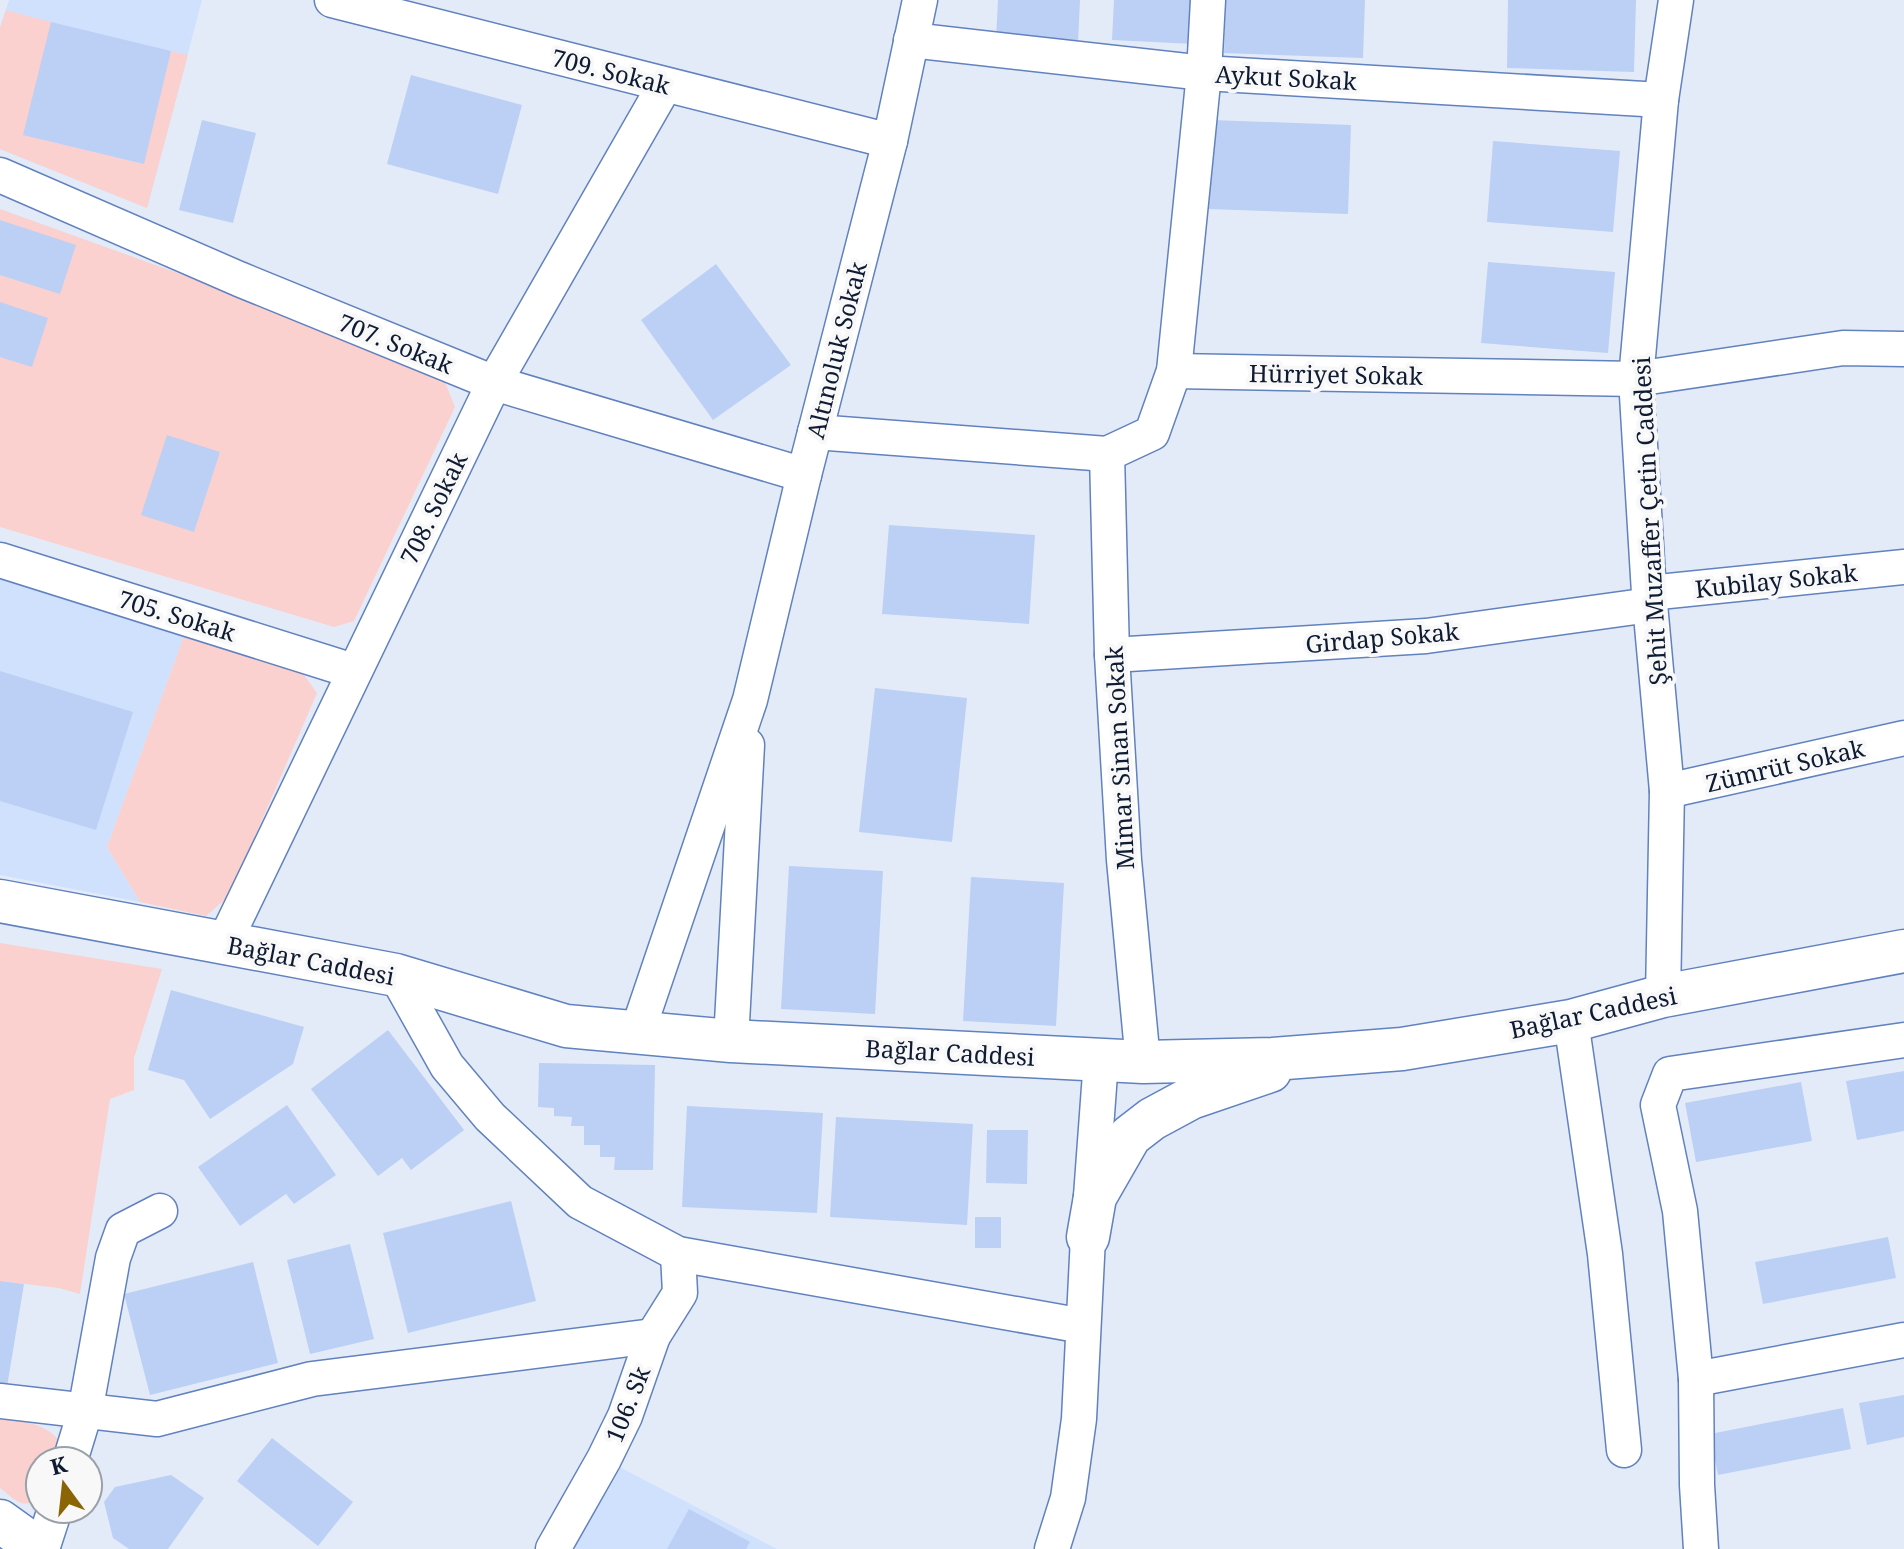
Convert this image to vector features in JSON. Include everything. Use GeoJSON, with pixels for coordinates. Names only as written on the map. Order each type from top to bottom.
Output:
{"type":"FeatureCollection","features":[{"type":"Feature","properties":{"kind":"main road","name":"Bağlar Caddesi"},"geometry":{"type":"LineString","coordinates":[[0,901],[396,975],[566,1026],[731,1041],[1143,1062],[1402,1049],[1571,1021],[1663,996],[1904,951]]}},
{"type":"Feature","properties":{"kind":"main road"},"geometry":{"type":"LineString","coordinates":[[1088,1237],[1095,1197],[1130,1136],[1152,1119],[1191,1098],[1310,1056]]}},
{"type":"Feature","properties":{"kind":"main road"},"geometry":{"type":"LineString","coordinates":[[0,1521],[40,1549]]}},
{"type":"Feature","properties":{"kind":"street","name":"709. Sokak"},"geometry":{"type":"LineString","coordinates":[[332,0],[890,141]]}},
{"type":"Feature","properties":{"kind":"street","name":"Altınoluk Sokak"},"geometry":{"type":"LineString","coordinates":[[637,1033],[750,700],[890,141],[920,0]]}},
{"type":"Feature","properties":{"kind":"street"},"geometry":{"type":"LineString","coordinates":[[815,432],[1107,454],[1152,433],[1174,371],[1204,73],[1208,0]]}},
{"type":"Feature","properties":{"kind":"street","name":"Şehit Muzaffer Çetin Caddesi"},"geometry":{"type":"LineString","coordinates":[[1663,996],[1667,791],[1649,599],[1636,379],[1661,100],[1676,0]]}},
{"type":"Feature","properties":{"kind":"street","name":"Aykut Sokak"},"geometry":{"type":"LineString","coordinates":[[911,40],[1204,73],[1661,100]]}},
{"type":"Feature","properties":{"kind":"street","name":"708. Sokak"},"geometry":{"type":"LineString","coordinates":[[224,943],[494,383],[665,85]]}},
{"type":"Feature","properties":{"kind":"street","name":"707. Sokak"},"geometry":{"type":"LineString","coordinates":[[0,175],[239,279],[494,383],[804,475]]}},
{"type":"Feature","properties":{"kind":"street","name":"Hürriyet Sokak"},"geometry":{"type":"LineString","coordinates":[[1174,371],[1636,379],[1843,348],[1904,349]]}},
{"type":"Feature","properties":{"kind":"street","name":"Mimar Sinan Sokak"},"geometry":{"type":"LineString","coordinates":[[1107,454],[1112,655],[1124,860],[1143,1062]]}},
{"type":"Feature","properties":{"kind":"street","name":"705. Sokak"},"geometry":{"type":"LineString","coordinates":[[0,560],[353,671]]}},
{"type":"Feature","properties":{"kind":"street","name":"Kubilay Sokak"},"geometry":{"type":"LineString","coordinates":[[1649,599],[1904,567]]}},
{"type":"Feature","properties":{"kind":"street","name":"Girdap Sokak"},"geometry":{"type":"LineString","coordinates":[[1112,655],[1426,636],[1649,599]]}},
{"type":"Feature","properties":{"kind":"street","name":"Altınoluk Sokak"},"geometry":{"type":"LineString","coordinates":[[731,1041],[750,700]]}},
{"type":"Feature","properties":{"kind":"street","name":"Zümrüt Sokak"},"geometry":{"type":"LineString","coordinates":[[1667,791],[1904,738]]}},
{"type":"Feature","properties":{"kind":"street"},"geometry":{"type":"LineString","coordinates":[[396,975],[447,1066],[490,1117],[580,1202],[678,1254],[1083,1326]]}},
{"type":"Feature","properties":{"kind":"street"},"geometry":{"type":"LineString","coordinates":[[1571,1021],[1605,1254],[1624,1450]]}},
{"type":"Feature","properties":{"kind":"street"},"geometry":{"type":"LineString","coordinates":[[1701,1549],[1696,1379],[1680,1211],[1658,1105],[1670,1074],[1904,1040]]}},
{"type":"Feature","properties":{"kind":"street"},"geometry":{"type":"LineString","coordinates":[[1052,1549],[1068,1498],[1079,1419],[1101,1060]]}},
{"type":"Feature","properties":{"kind":"street"},"geometry":{"type":"LineString","coordinates":[[75,1445],[85,1412],[113,1258],[123,1230],[160,1211]]}},
{"type":"Feature","properties":{"kind":"street","name":"106. Sk"},"geometry":{"type":"LineString","coordinates":[[553,1549],[604,1459],[625,1416],[653,1336],[680,1293],[678,1254]]}},
{"type":"Feature","properties":{"kind":"street"},"geometry":{"type":"LineString","coordinates":[[0,1401],[157,1419],[312,1379],[653,1336]]}},
{"type":"Feature","properties":{"kind":"street"},"geometry":{"type":"LineString","coordinates":[[1696,1379],[1904,1340]]}},
{"type":"Feature","properties":{"kind":"street"},"geometry":{"type":"LineString","coordinates":[[40,1549],[49,1525]]}},
{"type":"Feature","properties":{"kind":"shaded area"},"geometry":{"type":"Polygon","coordinates":[[[9,0],[202,0],[147,208],[0,149],[0,28],[9,0]]]}},
{"type":"Feature","properties":{"kind":"shaded area"},"geometry":{"type":"Polygon","coordinates":[[[6,10],[51,22],[24,135],[143,164],[171,51],[188,55],[147,208],[0,149],[0,28],[6,10]]]}},
{"type":"Feature","properties":{"kind":"shaded area"},"geometry":{"type":"Polygon","coordinates":[[[0,209],[439,367],[455,407],[354,621],[334,627],[0,527],[0,209]]]}},
{"type":"Feature","properties":{"kind":"shaded area"},"geometry":{"type":"Polygon","coordinates":[[[0,574],[185,633],[107,847],[140,902],[0,875],[0,574]]]}},
{"type":"Feature","properties":{"kind":"shaded area"},"geometry":{"type":"Polygon","coordinates":[[[185,633],[297,665],[317,693],[229,896],[206,916],[140,902],[107,847],[185,633]]]}},
{"type":"Feature","properties":{"kind":"shaded area"},"geometry":{"type":"Polygon","coordinates":[[[0,943],[162,969],[134,1058],[134,1090],[110,1099],[80,1294],[59,1288],[0,1281],[0,943]]]}},
{"type":"Feature","properties":{"kind":"shaded area"},"geometry":{"type":"Polygon","coordinates":[[[0,1416],[42,1427],[56,1437],[60,1445],[24,1445],[24,1503],[0,1488],[0,1416]]]}},
{"type":"Feature","properties":{"kind":"shaded area"},"geometry":{"type":"Polygon","coordinates":[[[604,1459],[777,1549],[577,1549],[558,1539],[604,1459]]]}},
{"type":"Feature","properties":{"kind":"building"},"geometry":{"type":"Polygon","coordinates":[[[998,0],[1080,0],[1078,43],[996,39],[998,0]]]}},
{"type":"Feature","properties":{"kind":"building"},"geometry":{"type":"Polygon","coordinates":[[[1114,0],[1196,0],[1194,44],[1112,40],[1114,0]]]}},
{"type":"Feature","properties":{"kind":"building"},"geometry":{"type":"Polygon","coordinates":[[[1226,0],[1365,0],[1363,58],[1224,53],[1226,0]]]}},
{"type":"Feature","properties":{"kind":"building"},"geometry":{"type":"Polygon","coordinates":[[[1508,0],[1636,0],[1634,72],[1507,68],[1508,0]]]}},
{"type":"Feature","properties":{"kind":"building"},"geometry":{"type":"Polygon","coordinates":[[[51,22],[171,51],[144,164],[23,135],[51,22]]]}},
{"type":"Feature","properties":{"kind":"building"},"geometry":{"type":"Polygon","coordinates":[[[411,75],[522,105],[498,194],[387,164],[411,75]]]}},
{"type":"Feature","properties":{"kind":"building"},"geometry":{"type":"Polygon","coordinates":[[[202,120],[256,133],[233,223],[179,210],[202,120]]]}},
{"type":"Feature","properties":{"kind":"building"},"geometry":{"type":"Polygon","coordinates":[[[1212,120],[1351,125],[1348,214],[1209,209],[1212,120]]]}},
{"type":"Feature","properties":{"kind":"building"},"geometry":{"type":"Polygon","coordinates":[[[1493,141],[1620,151],[1613,232],[1487,222],[1493,141]]]}},
{"type":"Feature","properties":{"kind":"building"},"geometry":{"type":"Polygon","coordinates":[[[0,220],[76,245],[60,294],[0,275],[0,220]]]}},
{"type":"Feature","properties":{"kind":"building"},"geometry":{"type":"Polygon","coordinates":[[[1488,262],[1615,272],[1608,353],[1481,343],[1488,262]]]}},
{"type":"Feature","properties":{"kind":"building"},"geometry":{"type":"Polygon","coordinates":[[[716,264],[791,365],[713,420],[641,320],[716,264]]]}},
{"type":"Feature","properties":{"kind":"building"},"geometry":{"type":"Polygon","coordinates":[[[0,302],[48,318],[32,367],[0,357],[0,302]]]}},
{"type":"Feature","properties":{"kind":"building"},"geometry":{"type":"Polygon","coordinates":[[[167,435],[220,452],[194,532],[141,515],[167,435]]]}},
{"type":"Feature","properties":{"kind":"building"},"geometry":{"type":"Polygon","coordinates":[[[889,525],[1035,535],[1029,624],[882,614],[889,525]]]}},
{"type":"Feature","properties":{"kind":"building"},"geometry":{"type":"Polygon","coordinates":[[[0,671],[133,712],[96,830],[0,801],[0,671]]]}},
{"type":"Feature","properties":{"kind":"building"},"geometry":{"type":"Polygon","coordinates":[[[875,688],[967,698],[952,842],[859,832],[875,688]]]}},
{"type":"Feature","properties":{"kind":"building"},"geometry":{"type":"Polygon","coordinates":[[[789,866],[883,871],[875,1014],[781,1009],[789,866]]]}},
{"type":"Feature","properties":{"kind":"building"},"geometry":{"type":"Polygon","coordinates":[[[971,877],[1064,883],[1056,1026],[963,1021],[971,877]]]}},
{"type":"Feature","properties":{"kind":"building"},"geometry":{"type":"Polygon","coordinates":[[[171,990],[304,1027],[293,1064],[210,1119],[184,1080],[148,1070],[171,990]]]}},
{"type":"Feature","properties":{"kind":"building"},"geometry":{"type":"Polygon","coordinates":[[[388,1030],[464,1130],[411,1170],[402,1158],[378,1176],[311,1089],[388,1030]]]}},
{"type":"Feature","properties":{"kind":"building"},"geometry":{"type":"Polygon","coordinates":[[[539,1063],[655,1065],[653,1170],[614,1170],[615,1157],[600,1157],[600,1145],[584,1145],[584,1126],[571,1126],[572,1117],[554,1116],[554,1108],[538,1107],[539,1063]]]}},
{"type":"Feature","properties":{"kind":"building"},"geometry":{"type":"Polygon","coordinates":[[[1904,1071],[1904,1131],[1857,1140],[1846,1081],[1904,1071]]]}},
{"type":"Feature","properties":{"kind":"building"},"geometry":{"type":"Polygon","coordinates":[[[1801,1082],[1812,1141],[1696,1162],[1685,1103],[1801,1082]]]}},
{"type":"Feature","properties":{"kind":"building"},"geometry":{"type":"Polygon","coordinates":[[[287,1105],[336,1175],[294,1204],[286,1194],[240,1226],[198,1167],[287,1105]]]}},
{"type":"Feature","properties":{"kind":"building"},"geometry":{"type":"Polygon","coordinates":[[[687,1106],[823,1113],[817,1213],[682,1207],[687,1106]]]}},
{"type":"Feature","properties":{"kind":"building"},"geometry":{"type":"Polygon","coordinates":[[[836,1117],[973,1124],[967,1225],[830,1217],[836,1117]]]}},
{"type":"Feature","properties":{"kind":"building"},"geometry":{"type":"Polygon","coordinates":[[[987,1130],[1028,1130],[1027,1184],[986,1183],[987,1130]]]}},
{"type":"Feature","properties":{"kind":"building"},"geometry":{"type":"Polygon","coordinates":[[[511,1201],[536,1301],[408,1333],[383,1233],[511,1201]]]}},
{"type":"Feature","properties":{"kind":"building"},"geometry":{"type":"Polygon","coordinates":[[[975,1217],[1001,1217],[1001,1248],[975,1248],[975,1217]]]}},
{"type":"Feature","properties":{"kind":"building"},"geometry":{"type":"Polygon","coordinates":[[[1888,1237],[1896,1278],[1763,1304],[1755,1262],[1888,1237]]]}},
{"type":"Feature","properties":{"kind":"building"},"geometry":{"type":"Polygon","coordinates":[[[350,1244],[374,1339],[310,1354],[287,1260],[350,1244]]]}},
{"type":"Feature","properties":{"kind":"building"},"geometry":{"type":"Polygon","coordinates":[[[253,1262],[278,1363],[150,1395],[124,1294],[253,1262]]]}},
{"type":"Feature","properties":{"kind":"building"},"geometry":{"type":"Polygon","coordinates":[[[0,1281],[24,1284],[7,1387],[0,1386],[0,1281]]]}},
{"type":"Feature","properties":{"kind":"building"},"geometry":{"type":"Polygon","coordinates":[[[1904,1395],[1904,1437],[1867,1445],[1859,1403],[1904,1395]]]}},
{"type":"Feature","properties":{"kind":"building"},"geometry":{"type":"Polygon","coordinates":[[[1843,1408],[1851,1449],[1718,1475],[1710,1434],[1843,1408]]]}},
{"type":"Feature","properties":{"kind":"building"},"geometry":{"type":"Polygon","coordinates":[[[272,1438],[353,1502],[318,1546],[237,1481],[272,1438]]]}},
{"type":"Feature","properties":{"kind":"building"},"geometry":{"type":"Polygon","coordinates":[[[171,1475],[204,1498],[168,1549],[129,1549],[113,1538],[104,1502],[115,1487],[171,1475]]]}},
{"type":"Feature","properties":{"kind":"building"},"geometry":{"type":"Polygon","coordinates":[[[689,1509],[750,1542],[746,1549],[667,1549],[689,1509]]]}}]}
